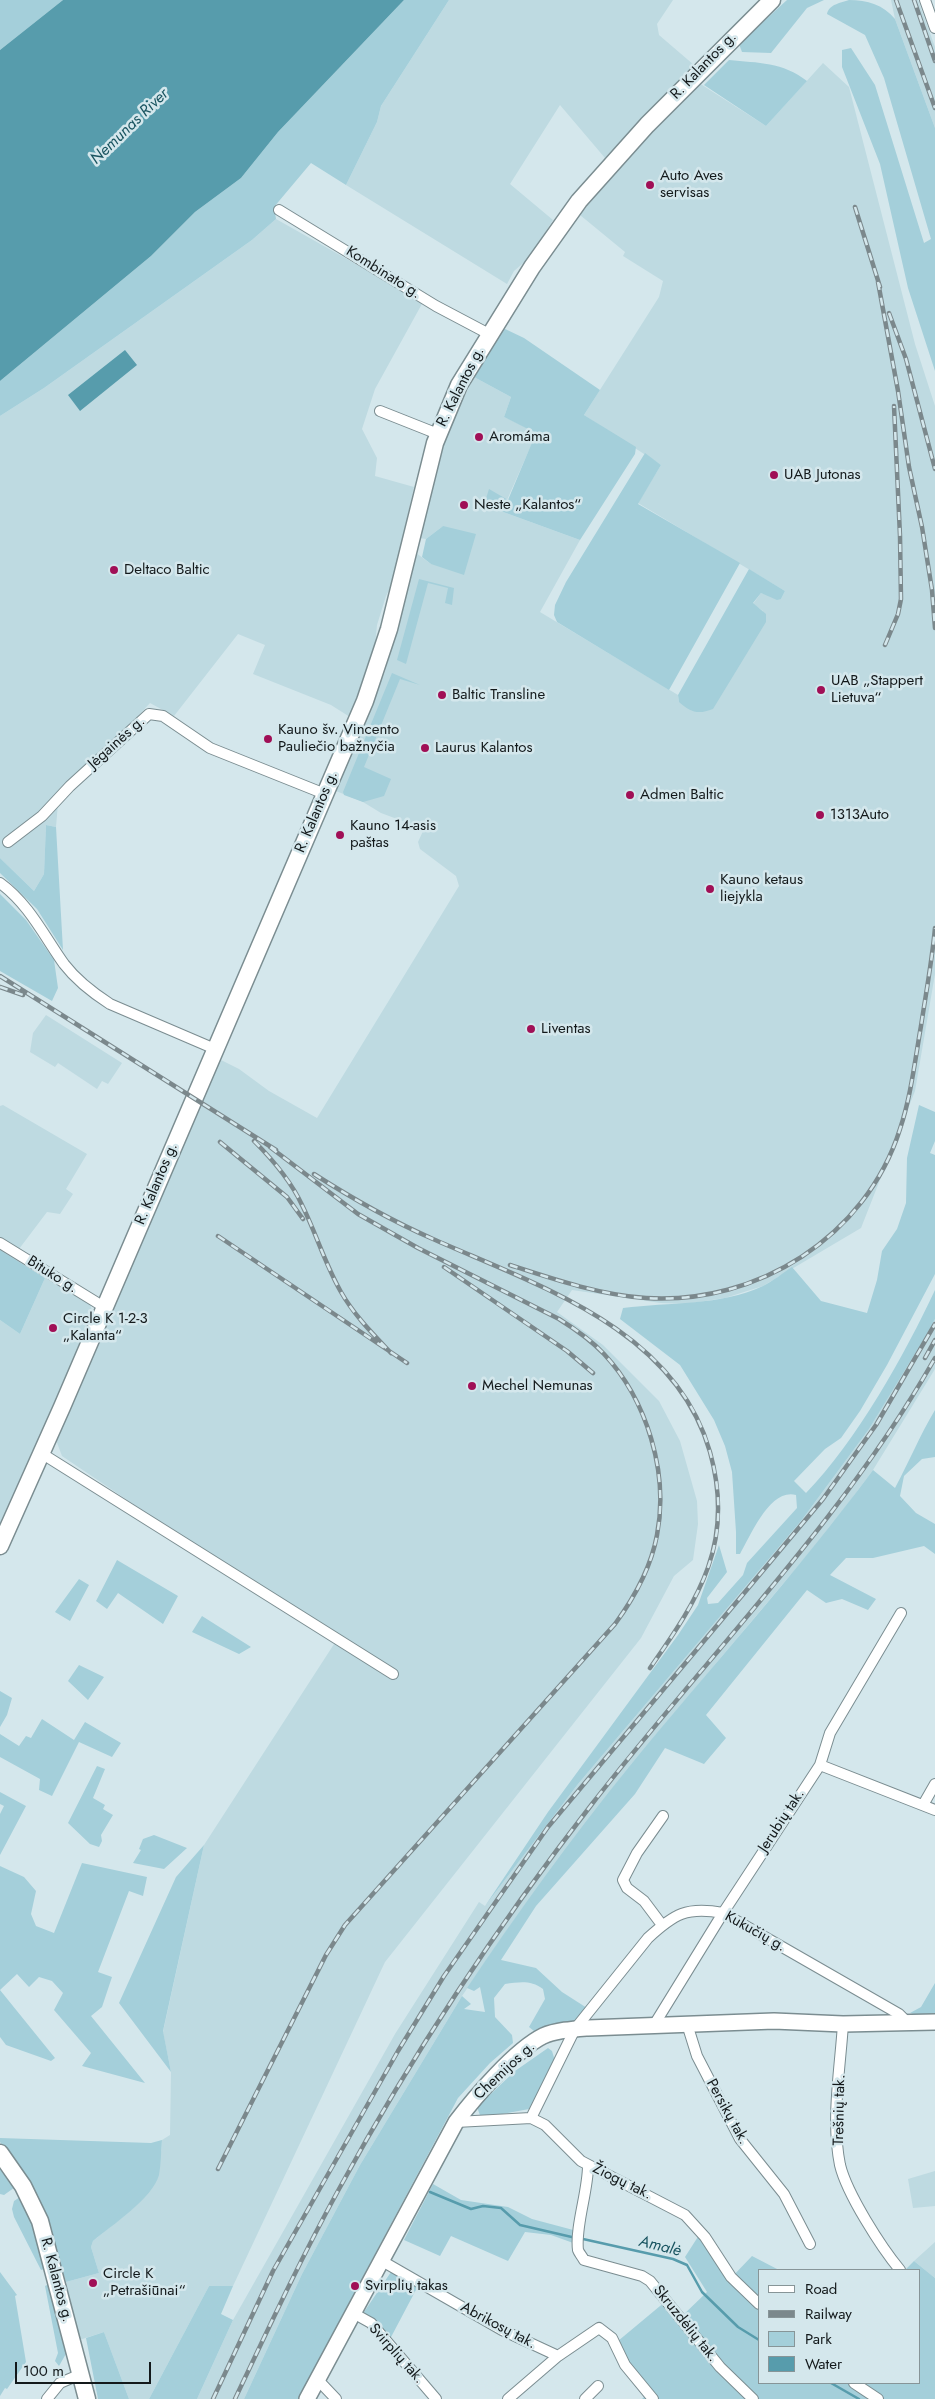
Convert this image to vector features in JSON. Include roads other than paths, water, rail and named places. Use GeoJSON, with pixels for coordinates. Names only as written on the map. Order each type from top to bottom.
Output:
{"type":"FeatureCollection","features":[{"type":"Feature","properties":{"kind":"main road","name":"R. Kalantos g."},"geometry":{"type":"LineString","coordinates":[[0,1546],[325,794],[381,657],[438,434],[459,385],[489,334],[557,231],[610,164],[723,46],[772,0]]}},
{"type":"Feature","properties":{"kind":"main road","name":"Chemijos g."},"geometry":{"type":"LineString","coordinates":[[307,2399],[456,2122],[468,2106],[527,2047],[545,2036],[575,2029],[654,2025],[774,2021],[843,2024],[935,2022]]}},
{"type":"Feature","properties":{"kind":"main road","name":"R. Kalantos g."},"geometry":{"type":"LineString","coordinates":[[0,2153],[23,2186],[40,2221],[87,2399]]}},
{"type":"Feature","properties":{"kind":"street"},"geometry":{"type":"LineString","coordinates":[[925,0],[935,28]]}},
{"type":"Feature","properties":{"kind":"street","name":"Kombinato g."},"geometry":{"type":"LineString","coordinates":[[279,210],[436,306],[489,334]]}},
{"type":"Feature","properties":{"kind":"street"},"geometry":{"type":"LineString","coordinates":[[380,410],[438,434]]}},
{"type":"Feature","properties":{"kind":"street","name":"Jėgainės g."},"geometry":{"type":"LineString","coordinates":[[8,842],[42,816],[70,786],[149,714],[162,716],[210,748],[325,794]]}},
{"type":"Feature","properties":{"kind":"street"},"geometry":{"type":"LineString","coordinates":[[0,883],[28,910],[65,965],[96,996],[215,1050]]}},
{"type":"Feature","properties":{"kind":"street","name":"Bituko g."},"geometry":{"type":"LineString","coordinates":[[0,1243],[104,1307]]}},
{"type":"Feature","properties":{"kind":"street"},"geometry":{"type":"LineString","coordinates":[[41,1453],[393,1674]]}},
{"type":"Feature","properties":{"kind":"street","name":"Jerubių tak."},"geometry":{"type":"LineString","coordinates":[[654,2025],[723,1913],[820,1765],[830,1733],[901,1613]]}},
{"type":"Feature","properties":{"kind":"street"},"geometry":{"type":"LineString","coordinates":[[820,1765],[935,1810]]}},
{"type":"Feature","properties":{"kind":"street"},"geometry":{"type":"LineString","coordinates":[[923,1805],[935,1784]]}},
{"type":"Feature","properties":{"kind":"street"},"geometry":{"type":"LineString","coordinates":[[662,1925],[644,1901],[627,1888],[623,1880],[637,1854],[663,1816]]}},
{"type":"Feature","properties":{"kind":"street","name":"Kukučių g."},"geometry":{"type":"LineString","coordinates":[[531,2118],[575,2029],[648,1938],[662,1925],[688,1910],[703,1909],[723,1913],[899,2014],[904,2019],[903,2024]]}},
{"type":"Feature","properties":{"kind":"street","name":"Persikų tak."},"geometry":{"type":"LineString","coordinates":[[687,2024],[696,2056],[740,2139],[784,2194],[810,2244]]}},
{"type":"Feature","properties":{"kind":"street","name":"Trešnių tak."},"geometry":{"type":"LineString","coordinates":[[843,2024],[837,2120],[841,2166],[848,2186],[883,2250],[899,2269]]}},
{"type":"Feature","properties":{"kind":"street"},"geometry":{"type":"LineString","coordinates":[[456,2122],[531,2118]]}},
{"type":"Feature","properties":{"kind":"street","name":"Žiogų tak."},"geometry":{"type":"LineString","coordinates":[[531,2118],[545,2125],[588,2166],[686,2215],[705,2237],[731,2277],[758,2303]]}},
{"type":"Feature","properties":{"kind":"street","name":"Skruzdėlių tak."},"geometry":{"type":"LineString","coordinates":[[588,2166],[588,2185],[578,2240],[578,2252],[584,2260],[627,2272],[650,2281],[720,2367],[753,2399]]}},
{"type":"Feature","properties":{"kind":"street","name":"Abrikosų tak."},"geometry":{"type":"LineString","coordinates":[[382,2261],[502,2330],[558,2356]]}},
{"type":"Feature","properties":{"kind":"street","name":"Svirplių tak."},"geometry":{"type":"LineString","coordinates":[[353,2313],[371,2323],[436,2399]]}},
{"type":"Feature","properties":{"kind":"street"},"geometry":{"type":"LineString","coordinates":[[508,2399],[558,2356],[599,2328],[612,2338],[625,2365],[653,2399]]}},
{"type":"Feature","properties":{"kind":"street"},"geometry":{"type":"LineString","coordinates":[[47,2399],[60,2383],[81,2374]]}},
{"type":"Feature","properties":{"kind":"street"},"geometry":{"type":"LineString","coordinates":[[317,2378],[336,2399]]}},
{"type":"Feature","properties":{"kind":"street"},"geometry":{"type":"LineString","coordinates":[[856,2384],[878,2399]]}},
{"type":"Feature","properties":{"kind":"street"},"geometry":{"type":"LineString","coordinates":[[585,2399],[598,2386]]}},
{"type":"Feature","properties":{"kind":"water","name":"Nemunas River"},"geometry":{"type":"Polygon","coordinates":[[[63,0],[404,0],[278,132],[241,178],[195,212],[151,256],[0,381],[0,50],[63,0]]]}},
{"type":"Feature","properties":{"kind":"water"},"geometry":{"type":"Polygon","coordinates":[[[125,350],[137,365],[80,411],[68,395],[125,350]]]}},
{"type":"Feature","properties":{"kind":"waterway","name":"Amalė"},"geometry":{"type":"LineString","coordinates":[[430,2192],[471,2209],[483,2206],[501,2208],[520,2225],[576,2238]]}},
{"type":"Feature","properties":{"kind":"waterway","name":"Amalė"},"geometry":{"type":"LineString","coordinates":[[583,2239],[673,2259],[687,2265],[702,2292],[738,2327],[758,2339]]}},
{"type":"Feature","properties":{"kind":"waterway","name":"Amalė"},"geometry":{"type":"LineString","coordinates":[[833,2384],[859,2399]]}},
{"type":"Feature","properties":{"kind":"railway"},"geometry":{"type":"LineString","coordinates":[[896,0],[935,108]]}},
{"type":"Feature","properties":{"kind":"railway"},"geometry":{"type":"LineString","coordinates":[[914,0],[935,61]]}},
{"type":"Feature","properties":{"kind":"railway"},"geometry":{"type":"LineString","coordinates":[[855,207],[880,287]]}},
{"type":"Feature","properties":{"kind":"railway"},"geometry":{"type":"LineString","coordinates":[[878,282],[898,391],[909,467],[922,527],[932,590],[935,628]]}},
{"type":"Feature","properties":{"kind":"railway"},"geometry":{"type":"LineString","coordinates":[[889,313],[906,359],[935,469]]}},
{"type":"Feature","properties":{"kind":"railway"},"geometry":{"type":"LineString","coordinates":[[885,645],[898,614],[901,599],[894,406]]}},
{"type":"Feature","properties":{"kind":"railway"},"geometry":{"type":"LineString","coordinates":[[510,1265],[577,1286],[611,1294],[646,1298],[687,1297],[728,1290],[766,1276],[802,1257],[834,1232],[862,1202],[884,1168],[900,1129],[912,1078],[935,928]]}},
{"type":"Feature","properties":{"kind":"railway"},"geometry":{"type":"LineString","coordinates":[[0,976],[276,1150]]}},
{"type":"Feature","properties":{"kind":"railway"},"geometry":{"type":"LineString","coordinates":[[0,987],[23,995]]}},
{"type":"Feature","properties":{"kind":"railway"},"geometry":{"type":"LineString","coordinates":[[254,1141],[281,1171],[298,1196],[330,1271],[346,1300],[364,1324],[391,1353]]}},
{"type":"Feature","properties":{"kind":"railway"},"geometry":{"type":"LineString","coordinates":[[220,1142],[287,1197],[303,1219]]}},
{"type":"Feature","properties":{"kind":"railway"},"geometry":{"type":"LineString","coordinates":[[218,2169],[326,1955],[345,1925],[615,1624],[629,1604],[651,1559],[660,1511],[657,1463],[643,1415],[619,1372],[599,1349],[583,1335],[559,1319],[418,1248],[358,1214],[270,1147]]}},
{"type":"Feature","properties":{"kind":"railway"},"geometry":{"type":"LineString","coordinates":[[314,1174],[358,1201],[403,1225],[516,1275],[598,1317],[635,1343],[667,1373],[692,1409],[710,1452],[717,1484],[718,1514],[715,1541],[708,1567],[698,1592],[684,1617],[650,1668]]}},
{"type":"Feature","properties":{"kind":"railway"},"geometry":{"type":"LineString","coordinates":[[218,1236],[407,1363]]}},
{"type":"Feature","properties":{"kind":"railway"},"geometry":{"type":"LineString","coordinates":[[444,1267],[567,1351],[593,1373]]}},
{"type":"Feature","properties":{"kind":"railway"},"geometry":{"type":"LineString","coordinates":[[213,2399],[273,2271],[398,2051],[444,1976],[548,1827],[823,1499],[876,1425],[935,1324]]}},
{"type":"Feature","properties":{"kind":"railway"},"geometry":{"type":"LineString","coordinates":[[925,1358],[935,1340]]}},
{"type":"Feature","properties":{"kind":"railway"},"geometry":{"type":"LineString","coordinates":[[235,2399],[298,2267],[367,2139],[426,2040],[490,1944],[523,1896],[592,1804],[816,1532],[898,1418],[935,1358]]}},
{"type":"Feature","properties":{"kind":"place","name":"Auto Aves servisas"},"geometry":{"type":"Point","coordinates":[650,185]}},
{"type":"Feature","properties":{"kind":"place","name":"Aromáma"},"geometry":{"type":"Point","coordinates":[479,437]}},
{"type":"Feature","properties":{"kind":"place","name":"UAB Jutonas"},"geometry":{"type":"Point","coordinates":[774,475]}},
{"type":"Feature","properties":{"kind":"place","name":"Neste „Kalantos“"},"geometry":{"type":"Point","coordinates":[464,505]}},
{"type":"Feature","properties":{"kind":"place","name":"Deltaco Baltic"},"geometry":{"type":"Point","coordinates":[114,570]}},
{"type":"Feature","properties":{"kind":"place","name":"UAB „Stappert Lietuva“"},"geometry":{"type":"Point","coordinates":[821,690]}},
{"type":"Feature","properties":{"kind":"place","name":"Baltic Transline"},"geometry":{"type":"Point","coordinates":[442,695]}},
{"type":"Feature","properties":{"kind":"place","name":"Kauno šv. Vincento Pauliečio bažnyčia"},"geometry":{"type":"Point","coordinates":[268,739]}},
{"type":"Feature","properties":{"kind":"place","name":"Laurus Kalantos"},"geometry":{"type":"Point","coordinates":[425,748]}},
{"type":"Feature","properties":{"kind":"place","name":"Admen Baltic"},"geometry":{"type":"Point","coordinates":[630,795]}},
{"type":"Feature","properties":{"kind":"place","name":"1313Auto"},"geometry":{"type":"Point","coordinates":[820,815]}},
{"type":"Feature","properties":{"kind":"place","name":"Kauno 14-asis paštas"},"geometry":{"type":"Point","coordinates":[340,835]}},
{"type":"Feature","properties":{"kind":"place","name":"Kauno ketaus liejykla"},"geometry":{"type":"Point","coordinates":[710,889]}},
{"type":"Feature","properties":{"kind":"place","name":"Liventas"},"geometry":{"type":"Point","coordinates":[531,1029]}},
{"type":"Feature","properties":{"kind":"place","name":"Circle K 1-2-3 „Kalanta“"},"geometry":{"type":"Point","coordinates":[53,1328]}},
{"type":"Feature","properties":{"kind":"place","name":"Mechel Nemunas"},"geometry":{"type":"Point","coordinates":[472,1386]}},
{"type":"Feature","properties":{"kind":"place","name":"Circle K „Petrašiūnai“"},"geometry":{"type":"Point","coordinates":[93,2283]}},
{"type":"Feature","properties":{"kind":"place","name":"Svirplių takas"},"geometry":{"type":"Point","coordinates":[355,2286]}}]}
